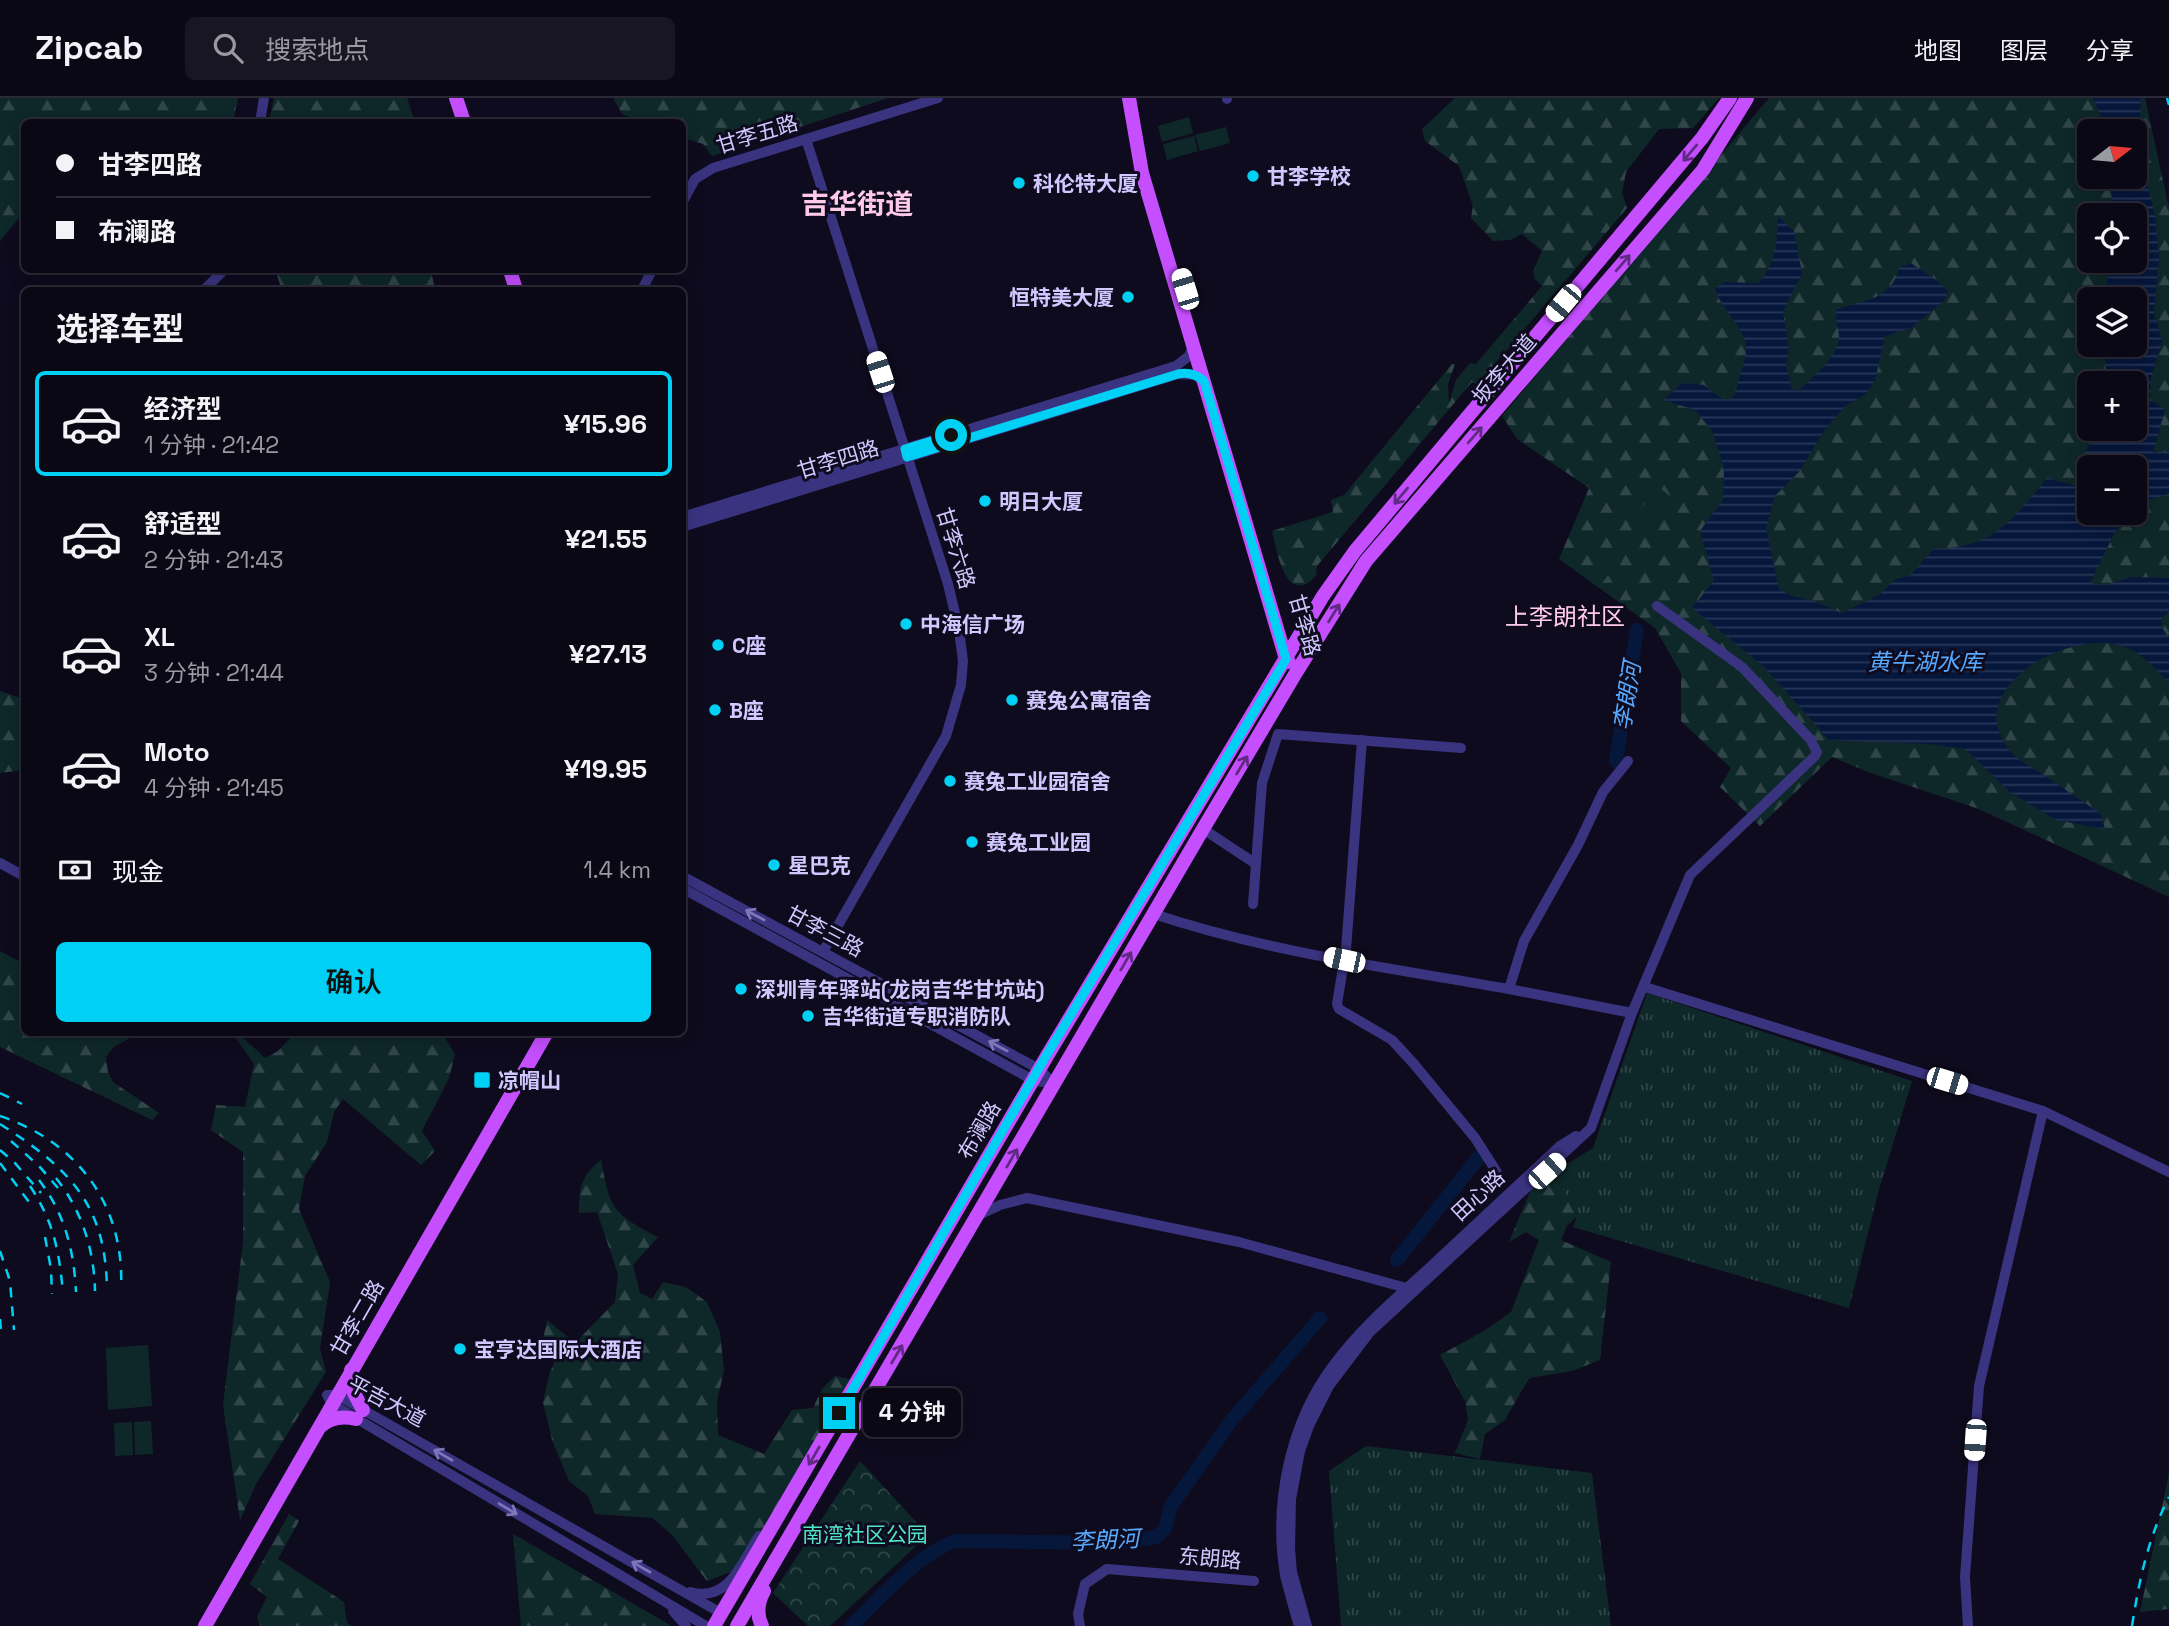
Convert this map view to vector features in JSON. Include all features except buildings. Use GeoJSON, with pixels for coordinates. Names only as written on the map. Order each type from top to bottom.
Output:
{"type":"FeatureCollection","features":[{"type":"Feature","properties":{"kind":"main road"},"geometry":{"type":"LineString","coordinates":[[456,98],[463,119]]}},
{"type":"Feature","properties":{"kind":"main road"},"geometry":{"type":"LineString","coordinates":[[465,98],[472,119]]}},
{"type":"Feature","properties":{"kind":"main road","name":"甘李路"},"geometry":{"type":"LineString","coordinates":[[1129,98],[1142,173],[1289,655],[1297,671]]}},
{"type":"Feature","properties":{"kind":"main road","name":"甘李路"},"geometry":{"type":"LineString","coordinates":[[1137,98],[1150,168],[1289,655]]}},
{"type":"Feature","properties":{"kind":"main road","name":"坂李大道"},"geometry":{"type":"LineString","coordinates":[[1289,655],[1323,596],[1355,551],[1702,138],[1730,98]]}},
{"type":"Feature","properties":{"kind":"main road","name":"坂李大道"},"geometry":{"type":"LineString","coordinates":[[1297,671],[1366,561],[1703,170],[1747,98]]}},
{"type":"Feature","properties":{"kind":"main road","name":"布澜路"},"geometry":{"type":"LineString","coordinates":[[718,1620],[1036,1074],[1289,655]]}},
{"type":"Feature","properties":{"kind":"main road","name":"布澜路"},"geometry":{"type":"LineString","coordinates":[[738,1625],[1297,671]]}},
{"type":"Feature","properties":{"kind":"main road","name":"甘李二路"},"geometry":{"type":"LineString","coordinates":[[195,1626],[332,1398],[535,1036]]}},
{"type":"Feature","properties":{"kind":"main road","name":"甘李二路"},"geometry":{"type":"LineString","coordinates":[[205,1626],[317,1430],[332,1398],[351,1370],[545,1036]]}},
{"type":"Feature","properties":{"kind":"main road"},"geometry":{"type":"LineString","coordinates":[[317,1430],[335,1418],[360,1414],[351,1370]]}},
{"type":"Feature","properties":{"kind":"main road"},"geometry":{"type":"LineString","coordinates":[[762,1626],[758,1618],[758,1608],[774,1563]]}},
{"type":"Feature","properties":{"kind":"main road","name":"平吉大道"},"geometry":{"type":"LineString","coordinates":[[718,1620],[738,1625]]}},
{"type":"Feature","properties":{"kind":"street"},"geometry":{"type":"LineString","coordinates":[[260,119],[264,98]]}},
{"type":"Feature","properties":{"kind":"street","name":"甘李五路"},"geometry":{"type":"LineString","coordinates":[[686,194],[702,173],[938,98]]}},
{"type":"Feature","properties":{"kind":"street","name":"甘李六路"},"geometry":{"type":"LineString","coordinates":[[806,139],[948,584],[959,630],[963,662],[961,685],[946,736],[824,950]]}},
{"type":"Feature","properties":{"kind":"street"},"geometry":{"type":"LineString","coordinates":[[207,287],[221,273]]}},
{"type":"Feature","properties":{"kind":"street","name":"甘李四路"},"geometry":{"type":"LineString","coordinates":[[686,526],[1176,366],[1189,356],[1193,346]]}},
{"type":"Feature","properties":{"kind":"street","name":"甘李四路"},"geometry":{"type":"LineString","coordinates":[[686,516],[1178,374],[1195,375],[1204,381]]}},
{"type":"Feature","properties":{"kind":"street"},"geometry":{"type":"LineString","coordinates":[[1154,914],[1198,928],[1344,960],[1632,1013],[1690,875],[1815,757],[1817,752],[1810,738],[1742,667],[1657,606]]}},
{"type":"Feature","properties":{"kind":"street"},"geometry":{"type":"LineString","coordinates":[[1254,904],[1262,783],[1278,734],[1461,748]]}},
{"type":"Feature","properties":{"kind":"street"},"geometry":{"type":"LineString","coordinates":[[1362,740],[1344,960],[1337,1004],[1339,1009],[1392,1040],[1414,1063],[1475,1138],[1498,1174]]}},
{"type":"Feature","properties":{"kind":"street"},"geometry":{"type":"LineString","coordinates":[[1509,989],[1524,942],[1578,845],[1603,792],[1628,761]]}},
{"type":"Feature","properties":{"kind":"street"},"geometry":{"type":"LineString","coordinates":[[1203,829],[1256,864]]}},
{"type":"Feature","properties":{"kind":"street"},"geometry":{"type":"LineString","coordinates":[[0,863],[21,874]]}},
{"type":"Feature","properties":{"kind":"street","name":"甘李三路"},"geometry":{"type":"LineString","coordinates":[[686,878],[1054,1084]]}},
{"type":"Feature","properties":{"kind":"street","name":"甘李三路"},"geometry":{"type":"LineString","coordinates":[[686,890],[1036,1074]]}},
{"type":"Feature","properties":{"kind":"street"},"geometry":{"type":"LineString","coordinates":[[1644,987],[2043,1111],[2169,1172]]}},
{"type":"Feature","properties":{"kind":"street","name":"田心路"},"geometry":{"type":"LineString","coordinates":[[1307,1626],[1295,1583],[1290,1549],[1291,1499],[1300,1451],[1318,1405],[1340,1370],[1370,1332],[1411,1289],[1560,1146],[1591,1128],[1632,1013]]}},
{"type":"Feature","properties":{"kind":"street"},"geometry":{"type":"LineString","coordinates":[[1968,1626],[1965,1577],[1979,1386],[2043,1111]]}},
{"type":"Feature","properties":{"kind":"street"},"geometry":{"type":"LineString","coordinates":[[979,1215],[1000,1205],[1027,1199],[1239,1242],[1411,1289]]}},
{"type":"Feature","properties":{"kind":"street","name":"田心路"},"geometry":{"type":"LineString","coordinates":[[1299,1626],[1282,1550],[1284,1498],[1293,1449],[1311,1402],[1333,1365],[1367,1325],[1411,1289]]}},
{"type":"Feature","properties":{"kind":"street","name":"平吉大道"},"geometry":{"type":"LineString","coordinates":[[332,1398],[666,1582],[718,1620]]}},
{"type":"Feature","properties":{"kind":"street","name":"平吉大道"},"geometry":{"type":"LineString","coordinates":[[360,1414],[706,1626]]}},
{"type":"Feature","properties":{"kind":"street"},"geometry":{"type":"LineString","coordinates":[[666,1582],[693,1593],[711,1593],[723,1589],[728,1586],[761,1534],[771,1530]]}},
{"type":"Feature","properties":{"kind":"street","name":"东朗路"},"geometry":{"type":"LineString","coordinates":[[1080,1626],[1078,1614],[1086,1584],[1107,1569],[1254,1581]]}},
{"type":"Feature","properties":{"kind":"street"},"geometry":{"type":"LineString","coordinates":[[646,1590],[678,1615],[686,1626]]}},
{"type":"Feature","properties":{"kind":"green space"},"geometry":{"type":"Polygon","coordinates":[[[0,98],[238,98],[234,119],[21,119],[21,216],[0,241],[0,98]]]}},
{"type":"Feature","properties":{"kind":"green space"},"geometry":{"type":"Polygon","coordinates":[[[274,98],[407,98],[414,119],[270,119],[274,98]]]}},
{"type":"Feature","properties":{"kind":"green space"},"geometry":{"type":"Polygon","coordinates":[[[613,98],[888,98],[712,156],[703,144],[686,139],[686,119],[633,119],[622,114],[613,98]]]}},
{"type":"Feature","properties":{"kind":"green space"},"geometry":{"type":"Polygon","coordinates":[[[1455,98],[1719,98],[1693,128],[1659,129],[1626,172],[1622,193],[1627,208],[1477,385],[1472,382],[1317,566],[1316,576],[1305,584],[1297,585],[1284,573],[1272,531],[1333,512],[1331,500],[1344,495],[1452,364],[1455,364],[1448,384],[1449,403],[1456,380],[1470,363],[1476,364],[1542,286],[1535,279],[1533,271],[1542,251],[1522,234],[1510,240],[1493,241],[1471,218],[1473,206],[1459,166],[1425,141],[1422,129],[1455,98]]]}},
{"type":"Feature","properties":{"kind":"green space"},"geometry":{"type":"Polygon","coordinates":[[[1769,98],[2145,98],[2169,208],[2169,897],[1979,809],[1868,772],[1832,757],[1760,826],[1720,787],[1731,768],[1681,721],[1681,673],[1655,628],[1559,559],[1589,488],[1517,439],[1502,416],[1769,98]]]}},
{"type":"Feature","properties":{"kind":"green space"},"geometry":{"type":"Polygon","coordinates":[[[1189,117],[1193,133],[1162,142],[1158,126],[1189,117]]]}},
{"type":"Feature","properties":{"kind":"green space"},"geometry":{"type":"Polygon","coordinates":[[[1226,127],[1230,143],[1200,151],[1195,135],[1226,127]]]}},
{"type":"Feature","properties":{"kind":"green space"},"geometry":{"type":"Polygon","coordinates":[[[1194,136],[1198,151],[1167,160],[1163,144],[1194,136]]]}},
{"type":"Feature","properties":{"kind":"green space"},"geometry":{"type":"Polygon","coordinates":[[[276,273],[432,273],[434,287],[281,287],[276,273]]]}},
{"type":"Feature","properties":{"kind":"green space"},"geometry":{"type":"Polygon","coordinates":[[[1659,487],[1674,500],[1650,529],[1635,516],[1659,487]]]}},
{"type":"Feature","properties":{"kind":"green space"},"geometry":{"type":"Polygon","coordinates":[[[1606,548],[1620,559],[1600,586],[1585,575],[1606,548]]]}},
{"type":"Feature","properties":{"kind":"green space"},"geometry":{"type":"Polygon","coordinates":[[[0,691],[21,698],[21,770],[0,773],[0,691]]]}},
{"type":"Feature","properties":{"kind":"green space"},"geometry":{"type":"Polygon","coordinates":[[[0,951],[21,962],[21,1036],[134,1036],[114,1047],[106,1057],[108,1072],[113,1082],[159,1113],[152,1120],[0,1047],[0,951]]]}},
{"type":"Feature","properties":{"kind":"green space"},"geometry":{"type":"Polygon","coordinates":[[[1647,993],[1912,1081],[1878,1193],[1849,1308],[1573,1227],[1577,1216],[1554,1172],[1593,1148],[1647,993]]]}},
{"type":"Feature","properties":{"kind":"green space"},"geometry":{"type":"Polygon","coordinates":[[[235,1036],[241,1036],[265,1058],[278,1051],[292,1036],[444,1036],[455,1054],[449,1078],[422,1131],[435,1151],[421,1165],[343,1099],[334,1112],[327,1142],[305,1176],[299,1209],[330,1282],[320,1349],[326,1372],[256,1484],[240,1520],[223,1405],[243,1242],[243,1152],[211,1130],[216,1105],[245,1107],[254,1064],[235,1036]]]}},
{"type":"Feature","properties":{"kind":"green space"},"geometry":{"type":"Polygon","coordinates":[[[601,1160],[607,1189],[616,1208],[631,1222],[658,1237],[633,1265],[640,1293],[652,1299],[663,1282],[686,1287],[707,1302],[720,1332],[724,1371],[717,1401],[718,1435],[764,1454],[792,1410],[813,1408],[822,1389],[835,1376],[853,1380],[748,1561],[733,1571],[707,1581],[672,1535],[653,1518],[595,1514],[588,1496],[569,1481],[552,1440],[543,1402],[554,1363],[541,1350],[547,1320],[575,1343],[615,1302],[618,1274],[597,1212],[579,1213],[582,1183],[601,1160]]]}},
{"type":"Feature","properties":{"kind":"green space"},"geometry":{"type":"Polygon","coordinates":[[[1554,1172],[1577,1216],[1567,1226],[1561,1240],[1611,1262],[1600,1360],[1572,1371],[1529,1378],[1505,1420],[1485,1434],[1480,1459],[1455,1453],[1468,1420],[1465,1401],[1440,1355],[1484,1331],[1511,1312],[1539,1240],[1526,1232],[1509,1242],[1531,1190],[1554,1172]]]}},
{"type":"Feature","properties":{"kind":"green space"},"geometry":{"type":"Polygon","coordinates":[[[148,1345],[152,1406],[108,1410],[106,1348],[148,1345]]]}},
{"type":"Feature","properties":{"kind":"green space"},"geometry":{"type":"Polygon","coordinates":[[[151,1421],[153,1454],[135,1455],[134,1422],[151,1421]]]}},
{"type":"Feature","properties":{"kind":"green space"},"geometry":{"type":"Polygon","coordinates":[[[132,1422],[133,1455],[115,1456],[114,1423],[132,1422]]]}},
{"type":"Feature","properties":{"kind":"green space"},"geometry":{"type":"Polygon","coordinates":[[[1366,1446],[1592,1473],[1611,1626],[1341,1626],[1329,1471],[1366,1446]]]}},
{"type":"Feature","properties":{"kind":"green space","name":"南湾社区公园"},"geometry":{"type":"Polygon","coordinates":[[[860,1461],[928,1535],[830,1626],[808,1626],[773,1593],[860,1461]]]}},
{"type":"Feature","properties":{"kind":"green space"},"geometry":{"type":"Polygon","coordinates":[[[2169,1473],[2169,1609],[2140,1612],[2169,1473]]]}},
{"type":"Feature","properties":{"kind":"green space"},"geometry":{"type":"Polygon","coordinates":[[[289,1514],[299,1521],[278,1559],[344,1602],[347,1623],[352,1626],[260,1626],[257,1617],[267,1597],[250,1584],[289,1514]]]}},
{"type":"Feature","properties":{"kind":"green space"},"geometry":{"type":"Polygon","coordinates":[[[513,1534],[670,1625],[670,1626],[521,1626],[513,1534]]]}},
{"type":"Feature","properties":{"kind":"water","name":"黄牛湖水库"},"geometry":{"type":"Polygon","coordinates":[[[2093,98],[2141,98],[2140,119],[2102,119],[2093,98]]]}},
{"type":"Feature","properties":{"kind":"water","name":"黄牛湖水库"},"geometry":{"type":"Polygon","coordinates":[[[2147,184],[2155,215],[2159,258],[2154,313],[2162,342],[2151,378],[2150,399],[2165,410],[2153,453],[2169,451],[2169,494],[2147,500],[2147,455],[2084,455],[2091,441],[2147,441],[2147,371],[2106,371],[2105,357],[2147,357],[2147,287],[2107,287],[2107,273],[2147,273],[2147,203],[2112,203],[2111,189],[2147,189],[2147,184]]]}},
{"type":"Feature","properties":{"kind":"water","name":"黄牛湖水库"},"geometry":{"type":"Polygon","coordinates":[[[1778,217],[1794,231],[1802,273],[1783,312],[1789,349],[1786,365],[1792,389],[1799,391],[1824,367],[1834,353],[1839,337],[1836,310],[1883,293],[1896,278],[1900,267],[1911,263],[1948,292],[1944,301],[1911,328],[1885,336],[1875,380],[1865,395],[1845,406],[1823,432],[1799,472],[1775,496],[1766,528],[1779,589],[1842,613],[1879,595],[1896,579],[1910,576],[1933,549],[1953,548],[1986,538],[2012,519],[2047,478],[2077,486],[2077,525],[2120,525],[2090,583],[2105,585],[2132,577],[2169,578],[2169,612],[2162,618],[2161,626],[2169,638],[2169,682],[2144,658],[2128,648],[2105,643],[2079,645],[2052,654],[2028,668],[2009,686],[1998,707],[1998,730],[2013,754],[2101,814],[2105,829],[2056,820],[2010,792],[1965,749],[1928,744],[1829,740],[1763,666],[1692,608],[1714,580],[1700,531],[1723,500],[1724,468],[1712,431],[1695,410],[1663,400],[1682,383],[1704,385],[1719,397],[1728,400],[1735,395],[1746,346],[1740,330],[1721,303],[1715,288],[1725,282],[1758,283],[1772,261],[1778,217]]]}},
{"type":"Feature","properties":{"kind":"waterway","name":"李朗河"},"geometry":{"type":"LineString","coordinates":[[1616,761],[1637,630]]}},
{"type":"Feature","properties":{"kind":"waterway","name":"李朗河"},"geometry":{"type":"LineString","coordinates":[[1397,1260],[1479,1157]]}},
{"type":"Feature","properties":{"kind":"waterway","name":"李朗河"},"geometry":{"type":"LineString","coordinates":[[851,1626],[912,1567],[955,1541],[1119,1543],[1156,1537],[1165,1529],[1171,1506],[1231,1421],[1320,1318]]}},
{"type":"Feature","properties":{"kind":"railway"},"geometry":{"type":"LineString","coordinates":[[2167,98],[2169,105]]}},
{"type":"Feature","properties":{"kind":"railway"},"geometry":{"type":"LineString","coordinates":[[0,1093],[22,1104]]}},
{"type":"Feature","properties":{"kind":"railway"},"geometry":{"type":"LineString","coordinates":[[0,1116],[28,1127],[52,1142],[74,1160],[91,1181],[105,1205],[115,1231],[121,1289]]}},
{"type":"Feature","properties":{"kind":"railway"},"geometry":{"type":"LineString","coordinates":[[0,1124],[46,1156],[79,1191],[100,1234],[107,1290]]}},
{"type":"Feature","properties":{"kind":"railway"},"geometry":{"type":"LineString","coordinates":[[11,1141],[39,1166],[58,1188]]}},
{"type":"Feature","properties":{"kind":"railway"},"geometry":{"type":"LineString","coordinates":[[0,1150],[41,1193]]}},
{"type":"Feature","properties":{"kind":"railway"},"geometry":{"type":"LineString","coordinates":[[0,1163],[29,1202]]}},
{"type":"Feature","properties":{"kind":"railway"},"geometry":{"type":"LineString","coordinates":[[56,1178],[73,1204],[85,1231],[92,1260],[95,1291]]}},
{"type":"Feature","properties":{"kind":"railway"},"geometry":{"type":"LineString","coordinates":[[39,1180],[62,1220],[73,1262],[76,1292]]}},
{"type":"Feature","properties":{"kind":"railway"},"geometry":{"type":"LineString","coordinates":[[30,1186],[45,1212],[54,1237],[63,1293]]}},
{"type":"Feature","properties":{"kind":"railway"},"geometry":{"type":"LineString","coordinates":[[45,1237],[52,1294]]}},
{"type":"Feature","properties":{"kind":"railway"},"geometry":{"type":"LineString","coordinates":[[0,1251],[10,1281],[14,1330]]}},
{"type":"Feature","properties":{"kind":"railway"},"geometry":{"type":"LineString","coordinates":[[0,1319],[1,1331]]}},
{"type":"Feature","properties":{"kind":"railway"},"geometry":{"type":"LineString","coordinates":[[2132,1626],[2145,1560],[2169,1497]]}},
{"type":"Feature","properties":{"kind":"place","name":"甘李学校"},"geometry":{"type":"Point","coordinates":[1253,176]}},
{"type":"Feature","properties":{"kind":"place","name":"科伦特大厦"},"geometry":{"type":"Point","coordinates":[1019,183]}},
{"type":"Feature","properties":{"kind":"place","name":"恒特美大厦"},"geometry":{"type":"Point","coordinates":[1128,297]}},
{"type":"Feature","properties":{"kind":"place","name":"明日大厦"},"geometry":{"type":"Point","coordinates":[985,501]}},
{"type":"Feature","properties":{"kind":"place","name":"中海信广场"},"geometry":{"type":"Point","coordinates":[906,624]}},
{"type":"Feature","properties":{"kind":"place","name":"C座"},"geometry":{"type":"Point","coordinates":[718,645]}},
{"type":"Feature","properties":{"kind":"place","name":"赛兔公寓宿舍"},"geometry":{"type":"Point","coordinates":[1012,700]}},
{"type":"Feature","properties":{"kind":"place","name":"B座"},"geometry":{"type":"Point","coordinates":[715,710]}},
{"type":"Feature","properties":{"kind":"place","name":"赛兔工业园宿舍"},"geometry":{"type":"Point","coordinates":[950,781]}},
{"type":"Feature","properties":{"kind":"place","name":"赛兔工业园"},"geometry":{"type":"Point","coordinates":[972,842]}},
{"type":"Feature","properties":{"kind":"place","name":"星巴克"},"geometry":{"type":"Point","coordinates":[774,865]}},
{"type":"Feature","properties":{"kind":"place","name":"深圳青年驿站(龙岗吉华甘坑站)"},"geometry":{"type":"Point","coordinates":[741,989]}},
{"type":"Feature","properties":{"kind":"place","name":"吉华街道专职消防队"},"geometry":{"type":"Point","coordinates":[808,1016]}},
{"type":"Feature","properties":{"kind":"place","name":"凉帽山"},"geometry":{"type":"Point","coordinates":[482,1080]}},
{"type":"Feature","properties":{"kind":"place","name":"宝亨达国际大酒店"},"geometry":{"type":"Point","coordinates":[460,1349]}},
{"type":"Feature","properties":{"kind":"district","name":"吉华街道"},"geometry":{"type":"Point","coordinates":[857,204]}},
{"type":"Feature","properties":{"kind":"district","name":"上李朗社区"},"geometry":{"type":"Point","coordinates":[1565,616]}},
{"type":"Feature","properties":{"kind":"route"},"geometry":{"type":"LineString","coordinates":[[839,1413],[1046,1056],[1286,659],[1204,381],[1200,377],[1190,373],[1178,374],[907,457],[905,449],[951,435]]}}]}
